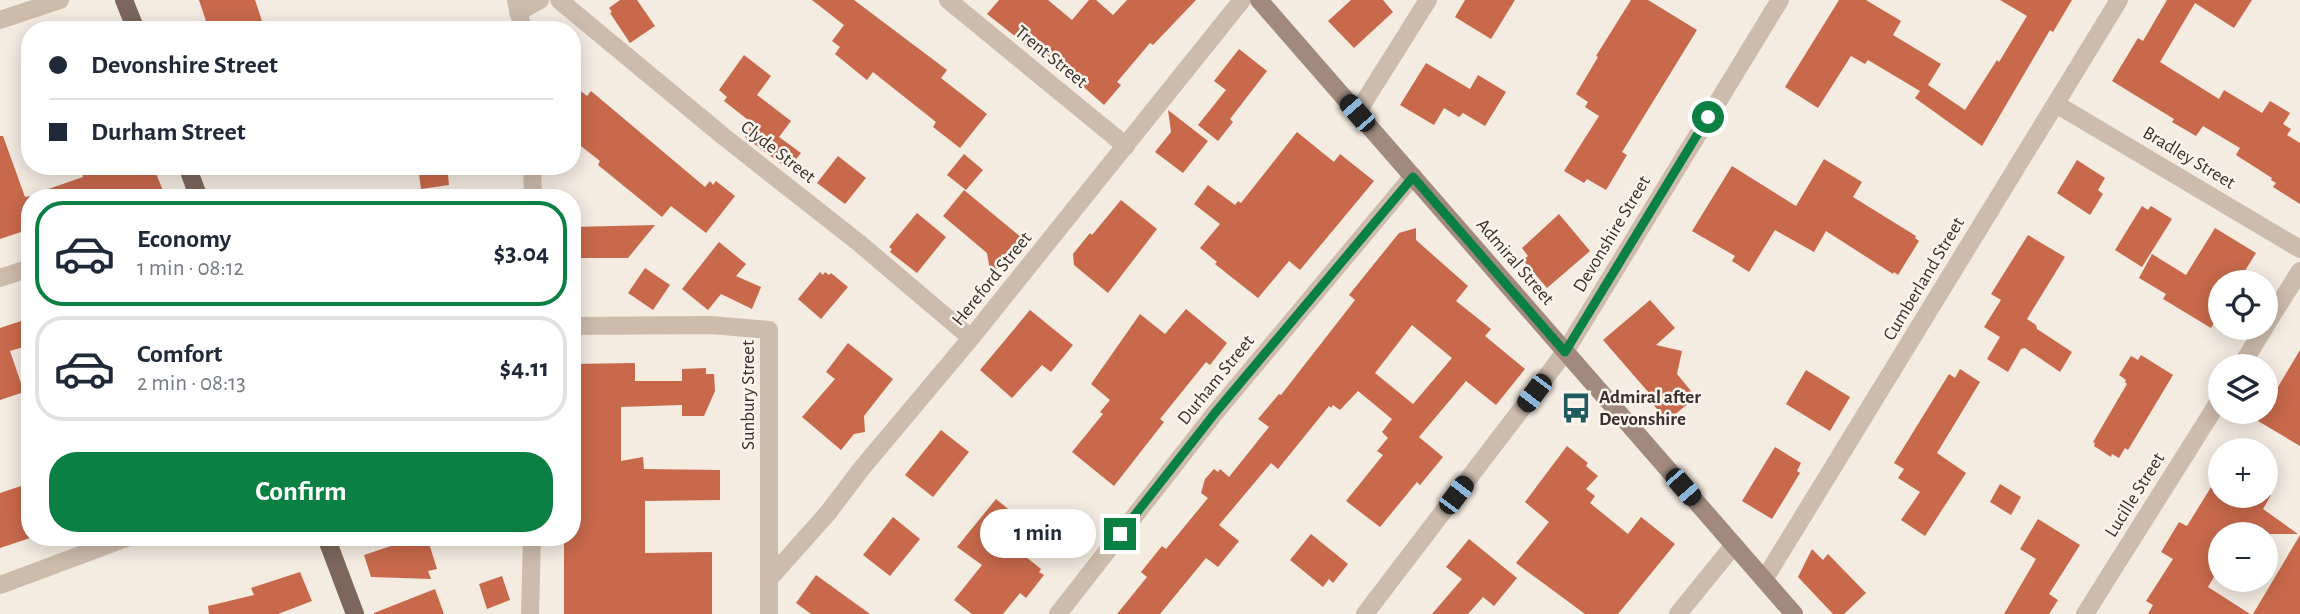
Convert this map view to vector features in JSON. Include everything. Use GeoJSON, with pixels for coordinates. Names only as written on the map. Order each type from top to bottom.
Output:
{"type":"FeatureCollection","features":[{"type":"Feature","properties":{"kind":"main road"},"geometry":{"type":"LineString","coordinates":[[124,0],[132,21]]}},
{"type":"Feature","properties":{"kind":"main road","name":"Admiral Street"},"geometry":{"type":"LineString","coordinates":[[1259,0],[1794,614]]}},
{"type":"Feature","properties":{"kind":"main road"},"geometry":{"type":"LineString","coordinates":[[329,546],[355,614]]}},
{"type":"Feature","properties":{"kind":"street"},"geometry":{"type":"LineString","coordinates":[[0,20],[60,0]]}},
{"type":"Feature","properties":{"kind":"street"},"geometry":{"type":"LineString","coordinates":[[517,6],[540,0]]}},
{"type":"Feature","properties":{"kind":"street","name":"Clyde Street"},"geometry":{"type":"LineString","coordinates":[[559,0],[723,136],[859,243],[971,338]]}},
{"type":"Feature","properties":{"kind":"street","name":"Trent Street"},"geometry":{"type":"LineString","coordinates":[[948,0],[1126,146]]}},
{"type":"Feature","properties":{"kind":"street","name":"Hereford Street"},"geometry":{"type":"LineString","coordinates":[[769,579],[827,514],[971,338],[1242,0]]}},
{"type":"Feature","properties":{"kind":"street"},"geometry":{"type":"LineString","coordinates":[[1357,113],[1428,0]]}},
{"type":"Feature","properties":{"kind":"street","name":"Devonshire Street"},"geometry":{"type":"LineString","coordinates":[[1365,614],[1565,352],[1780,0]]}},
{"type":"Feature","properties":{"kind":"street","name":"Cumberland Street"},"geometry":{"type":"LineString","coordinates":[[1764,580],[2119,0]]}},
{"type":"Feature","properties":{"kind":"street","name":"Bradley Street"},"geometry":{"type":"LineString","coordinates":[[2056,104],[2300,249]]}},
{"type":"Feature","properties":{"kind":"street","name":"Durham Street"},"geometry":{"type":"LineString","coordinates":[[1058,614],[1215,413],[1413,177]]}},
{"type":"Feature","properties":{"kind":"street"},"geometry":{"type":"LineString","coordinates":[[0,278],[21,271]]}},
{"type":"Feature","properties":{"kind":"street"},"geometry":{"type":"LineString","coordinates":[[2278,307],[2300,271]]}},
{"type":"Feature","properties":{"kind":"street","name":"Sunbury Street"},"geometry":{"type":"LineString","coordinates":[[581,326],[710,325],[769,330],[769,614]]}},
{"type":"Feature","properties":{"kind":"street","name":"Lucille Street"},"geometry":{"type":"LineString","coordinates":[[2085,614],[2208,419]]}},
{"type":"Feature","properties":{"kind":"street"},"geometry":{"type":"LineString","coordinates":[[1678,614],[1734,545]]}},
{"type":"Feature","properties":{"kind":"street"},"geometry":{"type":"LineString","coordinates":[[0,585],[105,546]]}},
{"type":"Feature","properties":{"kind":"street"},"geometry":{"type":"LineString","coordinates":[[530,614],[532,546]]}},
{"type":"Feature","properties":{"kind":"building"},"geometry":{"type":"Polygon","coordinates":[[[199,0],[255,0],[262,21],[206,21],[199,0]]]}},
{"type":"Feature","properties":{"kind":"building"},"geometry":{"type":"Polygon","coordinates":[[[620,0],[637,0],[655,26],[630,43],[610,13],[612,12],[609,8],[620,0]]]}},
{"type":"Feature","properties":{"kind":"building"},"geometry":{"type":"Polygon","coordinates":[[[812,0],[854,0],[947,70],[941,78],[987,114],[960,148],[933,127],[936,122],[873,72],[867,80],[835,54],[840,47],[832,41],[844,25],[812,0]]]}},
{"type":"Feature","properties":{"kind":"building"},"geometry":{"type":"Polygon","coordinates":[[[999,0],[1048,0],[1072,20],[1089,0],[1096,0],[1113,15],[1127,0],[1196,0],[1153,45],[1150,43],[1117,82],[1121,85],[1104,105],[1034,43],[1030,48],[987,14],[999,0]]]}},
{"type":"Feature","properties":{"kind":"building"},"geometry":{"type":"Polygon","coordinates":[[[1351,0],[1383,0],[1393,12],[1354,48],[1328,21],[1351,0]]]}},
{"type":"Feature","properties":{"kind":"building"},"geometry":{"type":"Polygon","coordinates":[[[1465,0],[1515,0],[1491,39],[1455,17],[1465,0]]]}},
{"type":"Feature","properties":{"kind":"building"},"geometry":{"type":"Polygon","coordinates":[[[1631,0],[1648,0],[1697,30],[1622,152],[1627,155],[1606,190],[1587,179],[1584,183],[1564,171],[1599,116],[1585,107],[1588,102],[1576,94],[1631,0]]]}},
{"type":"Feature","properties":{"kind":"building"},"geometry":{"type":"Polygon","coordinates":[[[1839,0],[1866,0],[1901,21],[1893,35],[1941,64],[1928,85],[1965,110],[2027,16],[2000,0],[2072,0],[2053,32],[2050,30],[1982,146],[1915,98],[1920,91],[1868,60],[1865,64],[1851,56],[1818,108],[1785,87],[1839,0]]]}},
{"type":"Feature","properties":{"kind":"building"},"geometry":{"type":"Polygon","coordinates":[[[2167,0],[2252,0],[2234,28],[2195,3],[2160,62],[2219,99],[2224,90],[2262,113],[2270,101],[2290,113],[2283,124],[2291,129],[2287,135],[2300,143],[2300,204],[2273,187],[2276,183],[2272,178],[2236,155],[2240,148],[2203,126],[2196,136],[2172,122],[2174,119],[2112,81],[2138,38],[2143,41],[2167,0]]]}},
{"type":"Feature","properties":{"kind":"building"},"geometry":{"type":"Polygon","coordinates":[[[1239,49],[1267,71],[1230,119],[1233,122],[1218,141],[1198,125],[1226,90],[1214,81],[1239,49]]]}},
{"type":"Feature","properties":{"kind":"building"},"geometry":{"type":"Polygon","coordinates":[[[744,55],[771,76],[757,95],[791,121],[779,137],[801,153],[788,169],[745,137],[752,123],[724,101],[727,97],[719,90],[744,55]]]}},
{"type":"Feature","properties":{"kind":"building"},"geometry":{"type":"Polygon","coordinates":[[[1426,63],[1470,89],[1478,75],[1506,92],[1485,126],[1463,113],[1459,117],[1444,108],[1434,125],[1400,105],[1426,63]]]}},
{"type":"Feature","properties":{"kind":"building"},"geometry":{"type":"Polygon","coordinates":[[[581,91],[587,96],[591,91],[705,187],[710,181],[713,185],[716,181],[735,196],[706,233],[671,206],[662,217],[598,165],[600,161],[581,146],[581,91]]]}},
{"type":"Feature","properties":{"kind":"building"},"geometry":{"type":"Polygon","coordinates":[[[1168,110],[1208,141],[1183,173],[1155,152],[1171,132],[1168,110]]]}},
{"type":"Feature","properties":{"kind":"building"},"geometry":{"type":"Polygon","coordinates":[[[1297,132],[1334,162],[1340,154],[1374,181],[1300,270],[1289,261],[1258,298],[1215,264],[1217,262],[1200,248],[1220,224],[1194,204],[1208,185],[1235,205],[1238,201],[1241,203],[1297,132]]]}},
{"type":"Feature","properties":{"kind":"building"},"geometry":{"type":"Polygon","coordinates":[[[0,136],[3,136],[22,189],[21,232],[0,239],[0,136]]]}},
{"type":"Feature","properties":{"kind":"building"},"geometry":{"type":"Polygon","coordinates":[[[964,154],[983,170],[966,190],[947,175],[964,154]]]}},
{"type":"Feature","properties":{"kind":"building"},"geometry":{"type":"Polygon","coordinates":[[[838,156],[866,178],[845,204],[817,183],[838,156]]]}},
{"type":"Feature","properties":{"kind":"building"},"geometry":{"type":"Polygon","coordinates":[[[1824,159],[1862,182],[1853,197],[1916,236],[1919,241],[1898,275],[1826,231],[1814,252],[1775,230],[1749,272],[1732,261],[1735,256],[1692,231],[1732,166],[1796,206],[1824,159]]]}},
{"type":"Feature","properties":{"kind":"building"},"geometry":{"type":"Polygon","coordinates":[[[2077,160],[2105,178],[2098,190],[2103,194],[2090,215],[2057,193],[2077,160]]]}},
{"type":"Feature","properties":{"kind":"building"},"geometry":{"type":"Polygon","coordinates":[[[82,175],[157,175],[162,189],[48,189],[83,177],[82,175]]]}},
{"type":"Feature","properties":{"kind":"building"},"geometry":{"type":"Polygon","coordinates":[[[419,175],[448,175],[449,185],[421,189],[419,175]]]}},
{"type":"Feature","properties":{"kind":"building"},"geometry":{"type":"Polygon","coordinates":[[[964,190],[1022,238],[991,276],[987,253],[943,216],[964,190]]]}},
{"type":"Feature","properties":{"kind":"building"},"geometry":{"type":"Polygon","coordinates":[[[1121,200],[1157,229],[1108,293],[1074,265],[1073,254],[1121,200]]]}},
{"type":"Feature","properties":{"kind":"building"},"geometry":{"type":"Polygon","coordinates":[[[2142,206],[2148,210],[2151,206],[2172,219],[2142,267],[2115,250],[2142,206]]]}},
{"type":"Feature","properties":{"kind":"building"},"geometry":{"type":"Polygon","coordinates":[[[917,213],[946,237],[917,273],[890,252],[892,249],[889,247],[917,213]]]}},
{"type":"Feature","properties":{"kind":"building"},"geometry":{"type":"Polygon","coordinates":[[[1559,214],[1590,251],[1547,288],[1523,260],[1528,256],[1522,248],[1559,214]]]}},
{"type":"Feature","properties":{"kind":"building"},"geometry":{"type":"Polygon","coordinates":[[[655,225],[628,258],[581,258],[581,227],[655,225]]]}},
{"type":"Feature","properties":{"kind":"building"},"geometry":{"type":"Polygon","coordinates":[[[1416,228],[1416,240],[1468,286],[1456,301],[1491,329],[1485,336],[1525,369],[1496,405],[1466,381],[1419,437],[1443,457],[1420,485],[1417,482],[1380,527],[1346,501],[1383,455],[1377,451],[1388,438],[1382,432],[1392,419],[1358,391],[1340,410],[1333,405],[1331,408],[1329,406],[1278,469],[1271,463],[1219,525],[1239,541],[1218,567],[1206,558],[1160,614],[1117,614],[1147,577],[1141,572],[1162,546],[1166,549],[1208,498],[1201,493],[1205,479],[1214,469],[1218,472],[1220,469],[1229,477],[1269,427],[1258,419],[1279,394],[1281,395],[1355,300],[1349,295],[1399,233],[1416,228]],[[1412,325],[1375,373],[1413,404],[1452,358],[1412,325]]]}},
{"type":"Feature","properties":{"kind":"building"},"geometry":{"type":"Polygon","coordinates":[[[2215,228],[2256,253],[2245,270],[2208,270],[2208,326],[2163,299],[2166,294],[2139,278],[2152,254],[2186,275],[2215,228]]]}},
{"type":"Feature","properties":{"kind":"building"},"geometry":{"type":"Polygon","coordinates":[[[2028,235],[2065,257],[2027,319],[2036,325],[2037,329],[2072,352],[2060,372],[2025,348],[2021,349],[2008,372],[1987,359],[2000,337],[1984,327],[2001,300],[1991,294],[2028,235]]]}},
{"type":"Feature","properties":{"kind":"building"},"geometry":{"type":"Polygon","coordinates":[[[719,242],[746,264],[736,276],[761,287],[752,309],[721,294],[708,310],[682,289],[719,242]]]}},
{"type":"Feature","properties":{"kind":"building"},"geometry":{"type":"Polygon","coordinates":[[[645,268],[670,285],[653,310],[628,293],[645,268]]]}},
{"type":"Feature","properties":{"kind":"building"},"geometry":{"type":"Polygon","coordinates":[[[820,272],[823,275],[825,272],[829,275],[831,273],[848,287],[821,319],[798,299],[820,272]]]}},
{"type":"Feature","properties":{"kind":"building"},"geometry":{"type":"Polygon","coordinates":[[[1650,300],[1675,328],[1656,345],[1682,351],[1677,374],[1696,397],[1667,421],[1647,397],[1650,394],[1603,340],[1650,300]]]}},
{"type":"Feature","properties":{"kind":"building"},"geometry":{"type":"Polygon","coordinates":[[[1186,309],[1227,343],[1210,365],[1206,362],[1160,419],[1164,422],[1114,486],[1072,452],[1103,414],[1100,412],[1110,400],[1091,384],[1140,314],[1165,334],[1186,309]]]}},
{"type":"Feature","properties":{"kind":"building"},"geometry":{"type":"Polygon","coordinates":[[[1030,310],[1073,345],[1051,372],[1042,365],[1012,398],[980,370],[1030,310]]]}},
{"type":"Feature","properties":{"kind":"building"},"geometry":{"type":"Polygon","coordinates":[[[21,321],[21,348],[10,351],[21,383],[21,393],[0,400],[0,328],[21,321]]]}},
{"type":"Feature","properties":{"kind":"building"},"geometry":{"type":"Polygon","coordinates":[[[848,343],[893,379],[864,416],[865,432],[854,434],[841,450],[802,417],[835,379],[826,372],[848,343]]]}},
{"type":"Feature","properties":{"kind":"building"},"geometry":{"type":"Polygon","coordinates":[[[2300,350],[2300,446],[2263,424],[2278,424],[2278,387],[2300,350]]]}},
{"type":"Feature","properties":{"kind":"building"},"geometry":{"type":"Polygon","coordinates":[[[2141,355],[2173,375],[2128,450],[2125,448],[2119,458],[2112,454],[2111,457],[2094,446],[2093,442],[2127,384],[2119,375],[2131,356],[2138,360],[2141,355]]]}},
{"type":"Feature","properties":{"kind":"building"},"geometry":{"type":"Polygon","coordinates":[[[635,363],[635,381],[682,381],[682,369],[706,368],[706,374],[714,374],[715,391],[704,416],[682,416],[682,405],[621,407],[621,461],[643,457],[644,469],[720,470],[720,500],[645,501],[645,553],[712,552],[712,614],[564,614],[564,546],[581,546],[581,364],[635,363]]]}},
{"type":"Feature","properties":{"kind":"building"},"geometry":{"type":"Polygon","coordinates":[[[1960,369],[1980,382],[1937,453],[1966,473],[1925,536],[1901,520],[1920,492],[1898,478],[1904,469],[1894,463],[1949,374],[1955,378],[1960,369]]]}},
{"type":"Feature","properties":{"kind":"building"},"geometry":{"type":"Polygon","coordinates":[[[1806,370],[1850,397],[1830,431],[1786,404],[1806,370]]]}},
{"type":"Feature","properties":{"kind":"building"},"geometry":{"type":"Polygon","coordinates":[[[941,430],[969,452],[933,497],[905,475],[941,430]]]}},
{"type":"Feature","properties":{"kind":"building"},"geometry":{"type":"Polygon","coordinates":[[[1567,446],[1588,463],[1586,466],[1598,476],[1586,489],[1595,496],[1590,503],[1628,534],[1641,517],[1675,544],[1618,614],[1585,614],[1516,563],[1549,522],[1525,502],[1567,446]]]}},
{"type":"Feature","properties":{"kind":"building"},"geometry":{"type":"Polygon","coordinates":[[[1775,447],[1801,463],[1797,471],[1800,473],[1772,519],[1742,501],[1775,447]]]}},
{"type":"Feature","properties":{"kind":"building"},"geometry":{"type":"Polygon","coordinates":[[[2000,484],[2021,497],[2011,515],[1990,502],[2000,484]]]}},
{"type":"Feature","properties":{"kind":"building"},"geometry":{"type":"Polygon","coordinates":[[[21,486],[21,541],[0,548],[0,493],[21,486]]]}},
{"type":"Feature","properties":{"kind":"building"},"geometry":{"type":"Polygon","coordinates":[[[2208,492],[2208,508],[2264,508],[2298,534],[2278,534],[2278,522],[2208,522],[2208,592],[2216,592],[2250,614],[2148,614],[2153,605],[2146,601],[2173,559],[2161,552],[2179,522],[2187,526],[2208,492]]]}},
{"type":"Feature","properties":{"kind":"building"},"geometry":{"type":"Polygon","coordinates":[[[996,499],[1018,517],[1001,537],[1041,569],[1039,572],[1044,575],[1026,598],[1020,593],[1003,614],[972,614],[954,600],[982,565],[957,547],[996,499]]]}},
{"type":"Feature","properties":{"kind":"building"},"geometry":{"type":"Polygon","coordinates":[[[893,517],[920,539],[890,576],[863,555],[893,517]]]}},
{"type":"Feature","properties":{"kind":"building"},"geometry":{"type":"Polygon","coordinates":[[[2038,519],[2080,545],[2049,594],[2058,600],[2049,614],[2004,614],[2036,559],[2020,549],[2038,519]]]}},
{"type":"Feature","properties":{"kind":"building"},"geometry":{"type":"Polygon","coordinates":[[[1311,534],[1348,564],[1333,583],[1329,579],[1323,587],[1290,560],[1311,534]]]}},
{"type":"Feature","properties":{"kind":"building"},"geometry":{"type":"Polygon","coordinates":[[[2300,535],[2300,614],[2253,614],[2266,592],[2278,592],[2278,572],[2300,535]]]}},
{"type":"Feature","properties":{"kind":"building"},"geometry":{"type":"Polygon","coordinates":[[[1469,539],[1517,578],[1494,606],[1483,597],[1468,614],[1432,614],[1462,579],[1446,567],[1469,539]]]}},
{"type":"Feature","properties":{"kind":"building"},"geometry":{"type":"Polygon","coordinates":[[[391,546],[430,546],[437,569],[428,571],[431,579],[371,577],[364,555],[391,546]]]}},
{"type":"Feature","properties":{"kind":"building"},"geometry":{"type":"Polygon","coordinates":[[[1812,549],[1823,560],[1828,554],[1866,593],[1844,614],[1833,614],[1798,577],[1812,549]]]}},
{"type":"Feature","properties":{"kind":"building"},"geometry":{"type":"Polygon","coordinates":[[[300,572],[312,601],[278,614],[209,614],[208,606],[254,595],[251,588],[300,572]]]}},
{"type":"Feature","properties":{"kind":"building"},"geometry":{"type":"Polygon","coordinates":[[[816,575],[870,614],[811,614],[796,603],[816,575]]]}},
{"type":"Feature","properties":{"kind":"building"},"geometry":{"type":"Polygon","coordinates":[[[502,576],[510,600],[487,609],[479,584],[502,576]]]}},
{"type":"Feature","properties":{"kind":"building"},"geometry":{"type":"Polygon","coordinates":[[[435,589],[444,614],[374,614],[374,613],[435,589]]]}},
{"type":"Feature","properties":{"kind":"place","name":"Admiral after Devonshire"},"geometry":{"type":"Point","coordinates":[1576,408]}},
{"type":"Feature","properties":{"kind":"route"},"geometry":{"type":"LineString","coordinates":[[1120,534],[1215,413],[1413,177],[1565,352],[1708,117]]}}]}
